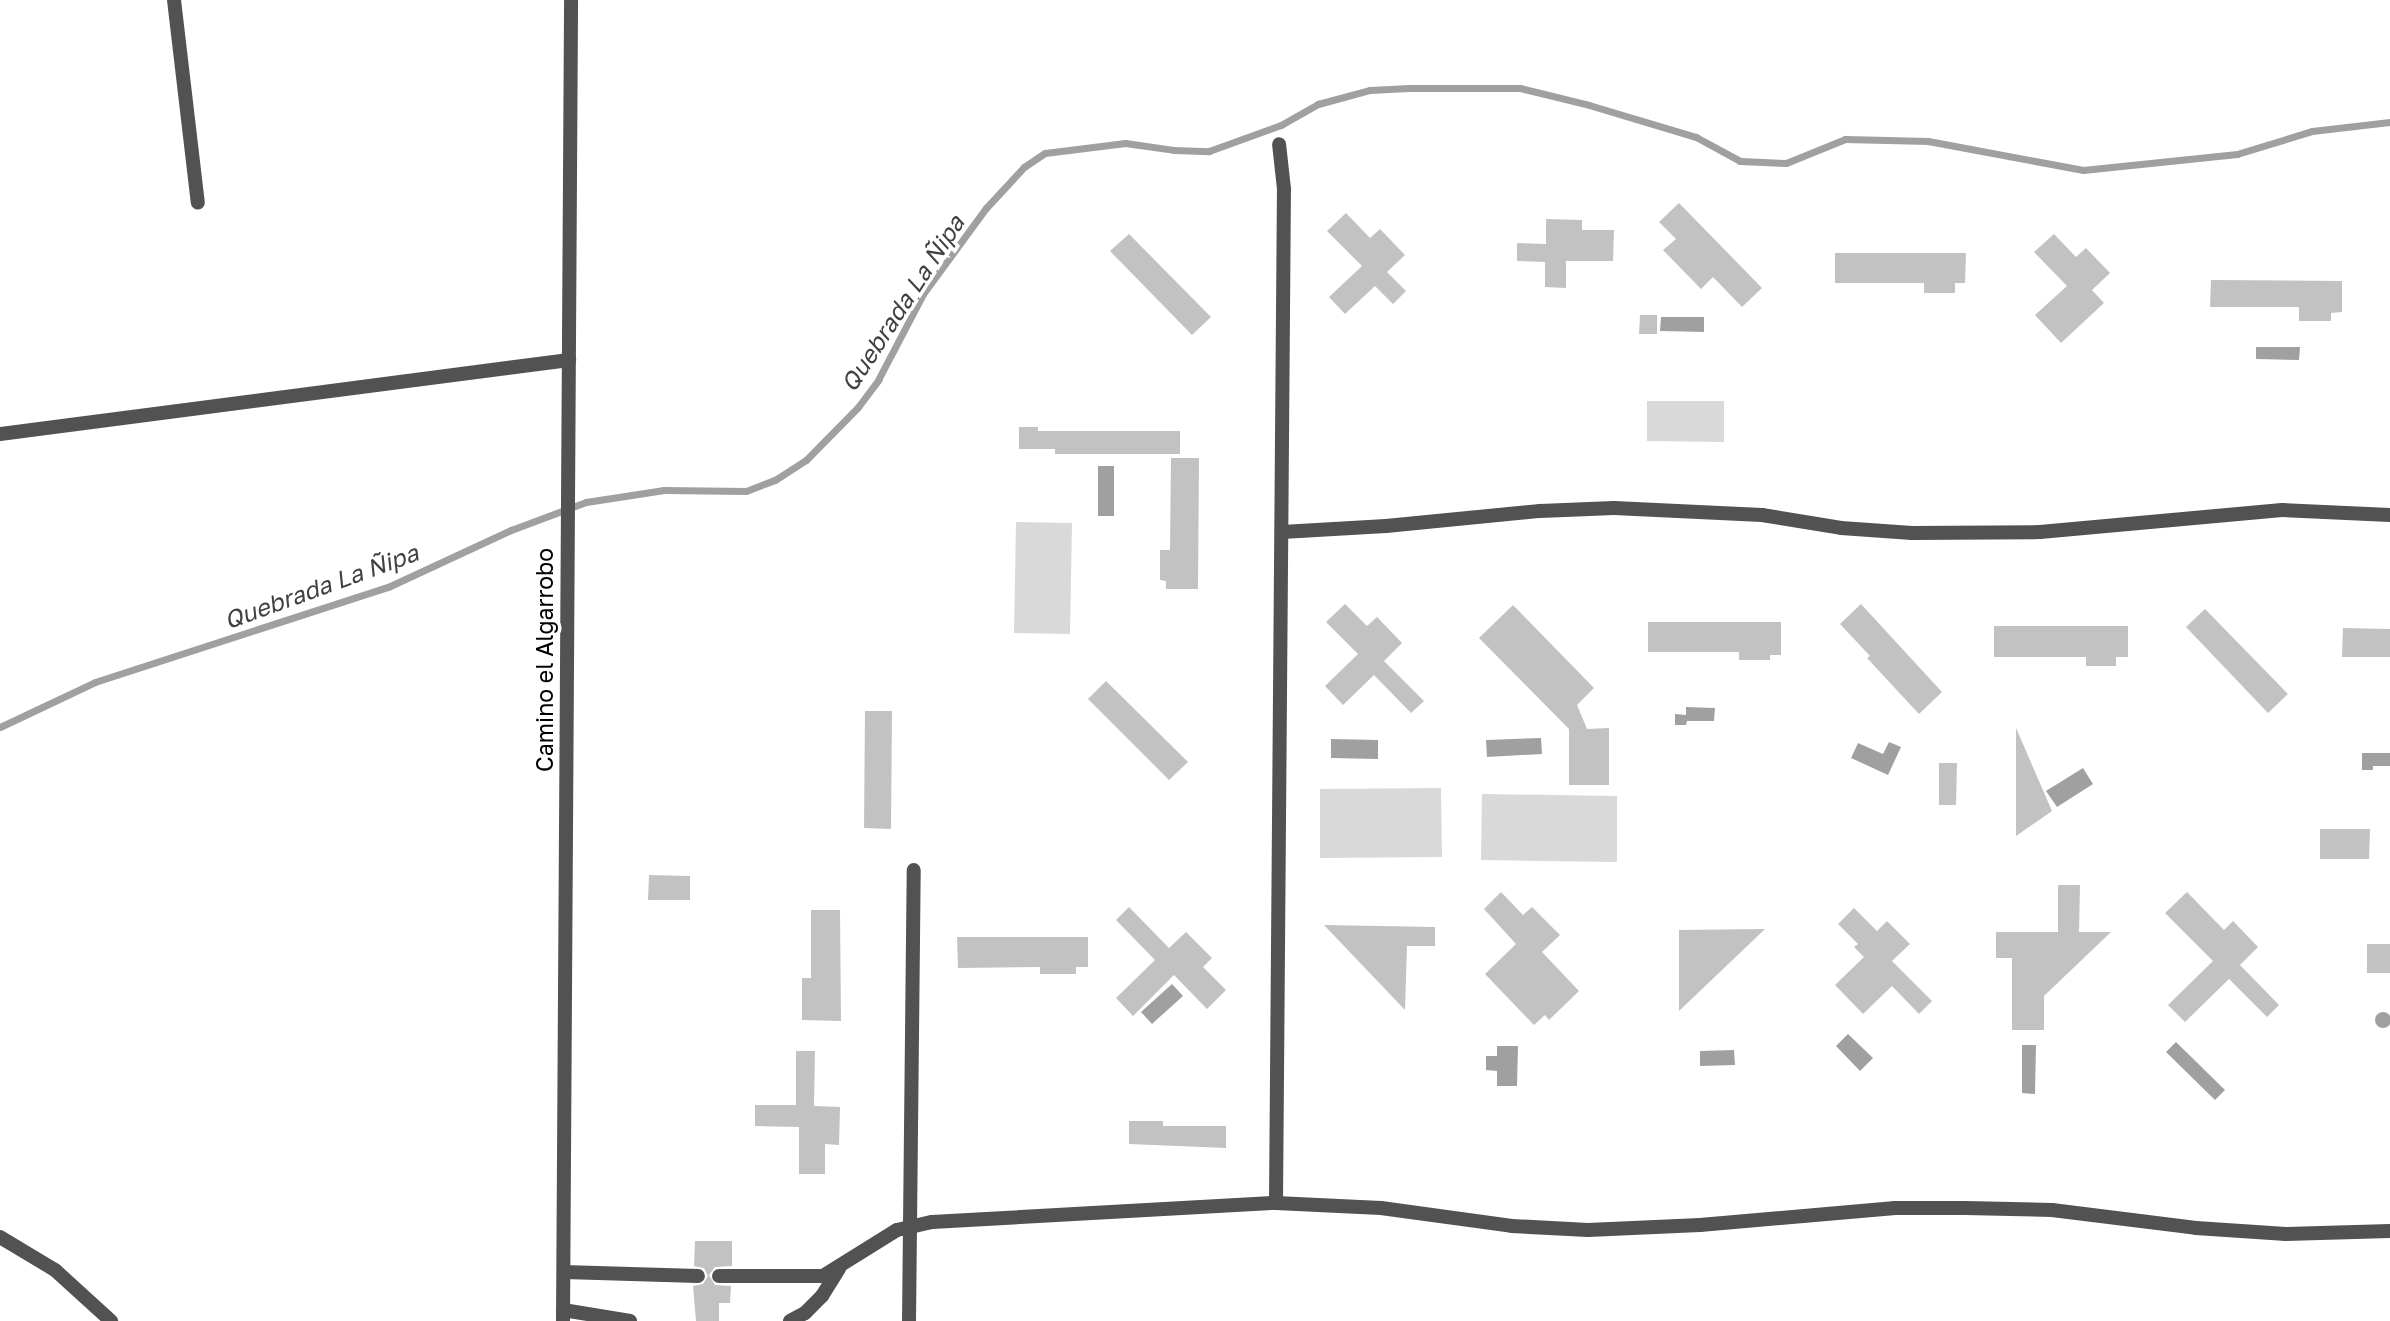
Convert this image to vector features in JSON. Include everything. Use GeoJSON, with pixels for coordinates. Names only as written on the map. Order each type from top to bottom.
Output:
{"type":"FeatureCollection","features":[{"type":"Feature","properties":{"kind":"street"},"geometry":{"type":"LineString","coordinates":[[174,0],[198,204]]}},
{"type":"Feature","properties":{"kind":"street","name":"Camino el Algarrobo"},"geometry":{"type":"LineString","coordinates":[[563,1316],[571,0]]}},
{"type":"Feature","properties":{"kind":"street"},"geometry":{"type":"LineString","coordinates":[[1276,1203],[1283,189],[1279,145]]}},
{"type":"Feature","properties":{"kind":"street"},"geometry":{"type":"LineString","coordinates":[[0,434],[569,360]]}},
{"type":"Feature","properties":{"kind":"street"},"geometry":{"type":"LineString","coordinates":[[1282,531],[1386,526],[1540,511],[1614,508],[1762,515],[1840,528],[1912,533],[2040,531],[2282,510],[2390,515]]}},
{"type":"Feature","properties":{"kind":"street"},"geometry":{"type":"LineString","coordinates":[[909,1321],[914,870]]}},
{"type":"Feature","properties":{"kind":"street"},"geometry":{"type":"LineString","coordinates":[[719,1276],[823,1276],[839,1269],[879,1240],[909,1227],[932,1222],[1276,1203],[1381,1208],[1512,1226],[1588,1230],[1700,1225],[1895,1208],[1965,1208],[2052,1210],[2261,1233],[2390,1231]]}},
{"type":"Feature","properties":{"kind":"street"},"geometry":{"type":"LineString","coordinates":[[0,1237],[55,1270],[111,1321]]}},
{"type":"Feature","properties":{"kind":"street"},"geometry":{"type":"LineString","coordinates":[[790,1321],[805,1314],[822,1296],[839,1269]]}},
{"type":"Feature","properties":{"kind":"street"},"geometry":{"type":"LineString","coordinates":[[564,1272],[698,1276]]}},
{"type":"Feature","properties":{"kind":"street"},"geometry":{"type":"LineString","coordinates":[[563,1316],[630,1321]]}},
{"type":"Feature","properties":{"kind":"shaded area"},"geometry":{"type":"Polygon","coordinates":[[[1661,317],[1704,317],[1704,332],[1660,331],[1661,317]]]}},
{"type":"Feature","properties":{"kind":"shaded area"},"geometry":{"type":"Polygon","coordinates":[[[2256,347],[2300,347],[2299,360],[2256,359],[2256,347]]]}},
{"type":"Feature","properties":{"kind":"shaded area"},"geometry":{"type":"Polygon","coordinates":[[[1647,401],[1724,401],[1724,442],[1647,441],[1647,401]]]}},
{"type":"Feature","properties":{"kind":"shaded area"},"geometry":{"type":"Polygon","coordinates":[[[1098,466],[1114,466],[1114,516],[1098,516],[1098,466]]]}},
{"type":"Feature","properties":{"kind":"shaded area"},"geometry":{"type":"Polygon","coordinates":[[[1016,522],[1072,523],[1070,634],[1014,633],[1016,522]]]}},
{"type":"Feature","properties":{"kind":"shaded area"},"geometry":{"type":"Polygon","coordinates":[[[1686,707],[1715,708],[1714,721],[1687,721],[1686,725],[1675,725],[1675,714],[1686,715],[1686,707]]]}},
{"type":"Feature","properties":{"kind":"shaded area"},"geometry":{"type":"Polygon","coordinates":[[[1541,738],[1542,754],[1487,757],[1486,740],[1541,738]]]}},
{"type":"Feature","properties":{"kind":"shaded area"},"geometry":{"type":"Polygon","coordinates":[[[1331,739],[1378,740],[1378,759],[1331,758],[1331,739]]]}},
{"type":"Feature","properties":{"kind":"shaded area"},"geometry":{"type":"Polygon","coordinates":[[[1889,742],[1901,747],[1888,775],[1851,758],[1858,743],[1883,754],[1889,742]]]}},
{"type":"Feature","properties":{"kind":"shaded area"},"geometry":{"type":"Polygon","coordinates":[[[2362,753],[2390,753],[2390,766],[2373,766],[2373,770],[2362,770],[2362,753]]]}},
{"type":"Feature","properties":{"kind":"shaded area"},"geometry":{"type":"Polygon","coordinates":[[[2083,768],[2093,784],[2057,807],[2046,791],[2083,768]]]}},
{"type":"Feature","properties":{"kind":"shaded area"},"geometry":{"type":"Polygon","coordinates":[[[1441,788],[1442,857],[1320,858],[1320,789],[1441,788]]]}},
{"type":"Feature","properties":{"kind":"shaded area"},"geometry":{"type":"Polygon","coordinates":[[[1482,794],[1617,796],[1617,862],[1481,860],[1482,794]]]}},
{"type":"Feature","properties":{"kind":"shaded area"},"geometry":{"type":"Polygon","coordinates":[[[1172,984],[1183,996],[1152,1024],[1141,1012],[1172,984]]]}},
{"type":"Feature","properties":{"kind":"shaded area"},"geometry":{"type":"Polygon","coordinates":[[[2380,1012],[2386,1012],[2391,1020],[2389,1026],[2380,1028],[2375,1023],[2375,1017],[2380,1012]]]}},
{"type":"Feature","properties":{"kind":"shaded area"},"geometry":{"type":"Polygon","coordinates":[[[1848,1034],[1873,1058],[1860,1071],[1836,1046],[1848,1034]]]}},
{"type":"Feature","properties":{"kind":"shaded area"},"geometry":{"type":"Polygon","coordinates":[[[2176,1042],[2225,1090],[2215,1100],[2166,1052],[2176,1042]]]}},
{"type":"Feature","properties":{"kind":"shaded area"},"geometry":{"type":"Polygon","coordinates":[[[2022,1045],[2036,1045],[2035,1094],[2022,1093],[2022,1045]]]}},
{"type":"Feature","properties":{"kind":"shaded area"},"geometry":{"type":"Polygon","coordinates":[[[1497,1046],[1518,1046],[1517,1086],[1497,1086],[1497,1071],[1486,1070],[1486,1056],[1497,1056],[1497,1046]]]}},
{"type":"Feature","properties":{"kind":"shaded area"},"geometry":{"type":"Polygon","coordinates":[[[1734,1050],[1735,1065],[1700,1066],[1700,1051],[1734,1050]]]}},
{"type":"Feature","properties":{"kind":"building"},"geometry":{"type":"Polygon","coordinates":[[[1679,203],[1762,288],[1742,307],[1713,277],[1701,289],[1663,250],[1676,239],[1659,222],[1679,203]]]}},
{"type":"Feature","properties":{"kind":"building"},"geometry":{"type":"Polygon","coordinates":[[[1346,213],[1370,238],[1380,229],[1405,255],[1387,272],[1406,291],[1393,304],[1375,286],[1345,314],[1329,297],[1362,266],[1327,231],[1346,213]]]}},
{"type":"Feature","properties":{"kind":"building"},"geometry":{"type":"Polygon","coordinates":[[[1546,219],[1582,220],[1582,230],[1614,230],[1613,261],[1566,261],[1566,288],[1545,287],[1545,262],[1517,261],[1517,243],[1546,244],[1546,219]]]}},
{"type":"Feature","properties":{"kind":"building"},"geometry":{"type":"Polygon","coordinates":[[[1129,234],[1211,317],[1192,335],[1110,251],[1129,234]]]}},
{"type":"Feature","properties":{"kind":"building"},"geometry":{"type":"Polygon","coordinates":[[[2054,234],[2076,257],[2086,248],[2110,273],[2092,290],[2104,303],[2061,343],[2035,315],[2067,286],[2034,252],[2054,234]]]}},
{"type":"Feature","properties":{"kind":"building"},"geometry":{"type":"Polygon","coordinates":[[[1835,253],[1966,253],[1965,283],[1955,283],[1955,293],[1924,293],[1924,283],[1835,283],[1835,253]]]}},
{"type":"Feature","properties":{"kind":"building"},"geometry":{"type":"Polygon","coordinates":[[[2211,280],[2342,281],[2342,312],[2331,313],[2331,321],[2299,321],[2299,307],[2210,307],[2211,280]]]}},
{"type":"Feature","properties":{"kind":"building"},"geometry":{"type":"Polygon","coordinates":[[[1640,315],[1657,315],[1657,334],[1639,334],[1640,315]]]}},
{"type":"Feature","properties":{"kind":"building"},"geometry":{"type":"Polygon","coordinates":[[[1019,427],[1038,427],[1038,431],[1180,431],[1180,454],[1055,454],[1055,449],[1019,449],[1019,427]]]}},
{"type":"Feature","properties":{"kind":"building"},"geometry":{"type":"Polygon","coordinates":[[[1171,458],[1199,458],[1198,589],[1166,589],[1166,581],[1160,580],[1160,550],[1170,550],[1171,458]]]}},
{"type":"Feature","properties":{"kind":"building"},"geometry":{"type":"Polygon","coordinates":[[[1345,604],[1367,626],[1377,617],[1402,643],[1384,661],[1424,701],[1411,713],[1374,675],[1343,705],[1325,686],[1358,654],[1326,622],[1345,604]]]}},
{"type":"Feature","properties":{"kind":"building"},"geometry":{"type":"Polygon","coordinates":[[[1861,604],[1942,692],[1919,714],[1867,658],[1870,656],[1840,624],[1861,604]]]}},
{"type":"Feature","properties":{"kind":"building"},"geometry":{"type":"Polygon","coordinates":[[[1513,605],[1594,688],[1577,705],[1587,729],[1609,728],[1609,785],[1569,785],[1569,729],[1479,638],[1513,605]]]}},
{"type":"Feature","properties":{"kind":"building"},"geometry":{"type":"Polygon","coordinates":[[[2205,609],[2288,694],[2268,713],[2186,627],[2205,609]]]}},
{"type":"Feature","properties":{"kind":"building"},"geometry":{"type":"Polygon","coordinates":[[[1648,622],[1781,622],[1781,655],[1770,655],[1770,660],[1739,660],[1739,652],[1648,652],[1648,622]]]}},
{"type":"Feature","properties":{"kind":"building"},"geometry":{"type":"Polygon","coordinates":[[[1994,626],[2128,626],[2128,657],[2116,657],[2116,666],[2086,666],[2086,657],[1994,657],[1994,626]]]}},
{"type":"Feature","properties":{"kind":"building"},"geometry":{"type":"Polygon","coordinates":[[[2343,628],[2390,629],[2390,657],[2342,657],[2343,628]]]}},
{"type":"Feature","properties":{"kind":"building"},"geometry":{"type":"Polygon","coordinates":[[[1106,681],[1188,762],[1169,780],[1088,699],[1106,681]]]}},
{"type":"Feature","properties":{"kind":"building"},"geometry":{"type":"Polygon","coordinates":[[[865,711],[892,711],[891,829],[864,828],[865,711]]]}},
{"type":"Feature","properties":{"kind":"building"},"geometry":{"type":"Polygon","coordinates":[[[2016,728],[2052,811],[2016,836],[2016,728]]]}},
{"type":"Feature","properties":{"kind":"building"},"geometry":{"type":"Polygon","coordinates":[[[1939,763],[1957,763],[1956,805],[1939,805],[1939,763]]]}},
{"type":"Feature","properties":{"kind":"building"},"geometry":{"type":"Polygon","coordinates":[[[2320,829],[2370,829],[2369,859],[2320,859],[2320,829]]]}},
{"type":"Feature","properties":{"kind":"building"},"geometry":{"type":"Polygon","coordinates":[[[649,875],[690,876],[690,900],[648,900],[649,875]]]}},
{"type":"Feature","properties":{"kind":"building"},"geometry":{"type":"Polygon","coordinates":[[[2058,885],[2080,885],[2079,932],[2111,932],[2044,996],[2044,1030],[2012,1030],[2012,958],[1996,958],[1996,932],[2058,932],[2058,885]]]}},
{"type":"Feature","properties":{"kind":"building"},"geometry":{"type":"Polygon","coordinates":[[[1501,892],[1523,915],[1532,907],[1560,935],[1542,952],[1579,991],[1549,1020],[1545,1015],[1534,1025],[1485,974],[1516,944],[1484,909],[1501,892]]]}},
{"type":"Feature","properties":{"kind":"building"},"geometry":{"type":"Polygon","coordinates":[[[2187,892],[2224,930],[2233,921],[2258,947],[2240,965],[2279,1005],[2267,1017],[2229,979],[2185,1022],[2168,1005],[2213,961],[2165,913],[2187,892]]]}},
{"type":"Feature","properties":{"kind":"building"},"geometry":{"type":"Polygon","coordinates":[[[1129,907],[1169,948],[1186,932],[1212,958],[1203,967],[1226,990],[1207,1009],[1174,975],[1133,1016],[1116,998],[1155,960],[1116,920],[1129,907]]]}},
{"type":"Feature","properties":{"kind":"building"},"geometry":{"type":"Polygon","coordinates":[[[1854,908],[1877,931],[1887,921],[1910,944],[1892,961],[1932,1001],[1919,1014],[1892,986],[1863,1014],[1835,985],[1864,957],[1854,947],[1858,944],[1838,924],[1854,908]]]}},
{"type":"Feature","properties":{"kind":"building"},"geometry":{"type":"Polygon","coordinates":[[[811,910],[840,910],[841,1021],[802,1020],[802,978],[811,978],[811,910]]]}},
{"type":"Feature","properties":{"kind":"building"},"geometry":{"type":"Polygon","coordinates":[[[1324,925],[1435,927],[1435,946],[1407,946],[1405,1010],[1324,925]]]}},
{"type":"Feature","properties":{"kind":"building"},"geometry":{"type":"Polygon","coordinates":[[[1765,929],[1679,1011],[1679,930],[1765,929]]]}},
{"type":"Feature","properties":{"kind":"building"},"geometry":{"type":"Polygon","coordinates":[[[957,937],[1088,937],[1088,967],[1076,967],[1076,974],[1040,974],[1040,967],[958,968],[957,937]]]}},
{"type":"Feature","properties":{"kind":"building"},"geometry":{"type":"Polygon","coordinates":[[[2367,944],[2390,944],[2390,973],[2367,973],[2367,944]]]}},
{"type":"Feature","properties":{"kind":"building"},"geometry":{"type":"Polygon","coordinates":[[[796,1051],[815,1051],[814,1106],[840,1107],[839,1145],[825,1144],[825,1174],[799,1174],[799,1127],[755,1126],[755,1105],[796,1105],[796,1051]]]}},
{"type":"Feature","properties":{"kind":"building"},"geometry":{"type":"Polygon","coordinates":[[[1129,1121],[1163,1121],[1163,1126],[1226,1126],[1226,1148],[1129,1144],[1129,1121]]]}},
{"type":"Feature","properties":{"kind":"building"},"geometry":{"type":"Polygon","coordinates":[[[695,1241],[732,1241],[732,1266],[715,1267],[709,1275],[715,1285],[731,1286],[730,1303],[719,1303],[719,1321],[696,1321],[693,1286],[703,1284],[708,1276],[704,1268],[694,1266],[695,1241]]]}},
{"type":"Feature","properties":{"kind":"waterway","name":"Quebrada La Ñipa"},"geometry":{"type":"LineString","coordinates":[[0,727],[95,682],[388,587],[511,530],[586,502],[664,490],[746,491],[775,480],[806,460],[858,407],[878,380],[923,294],[986,208],[1024,167],[1045,153],[1125,143],[1174,150],[1209,151],[1281,125],[1318,104],[1370,90],[1409,88],[1520,88],[1589,105],[1696,137],[1740,161],[1786,163],[1845,139],[1928,141],[2083,170],[2237,154],[2312,131],[2390,122]]}}]}
